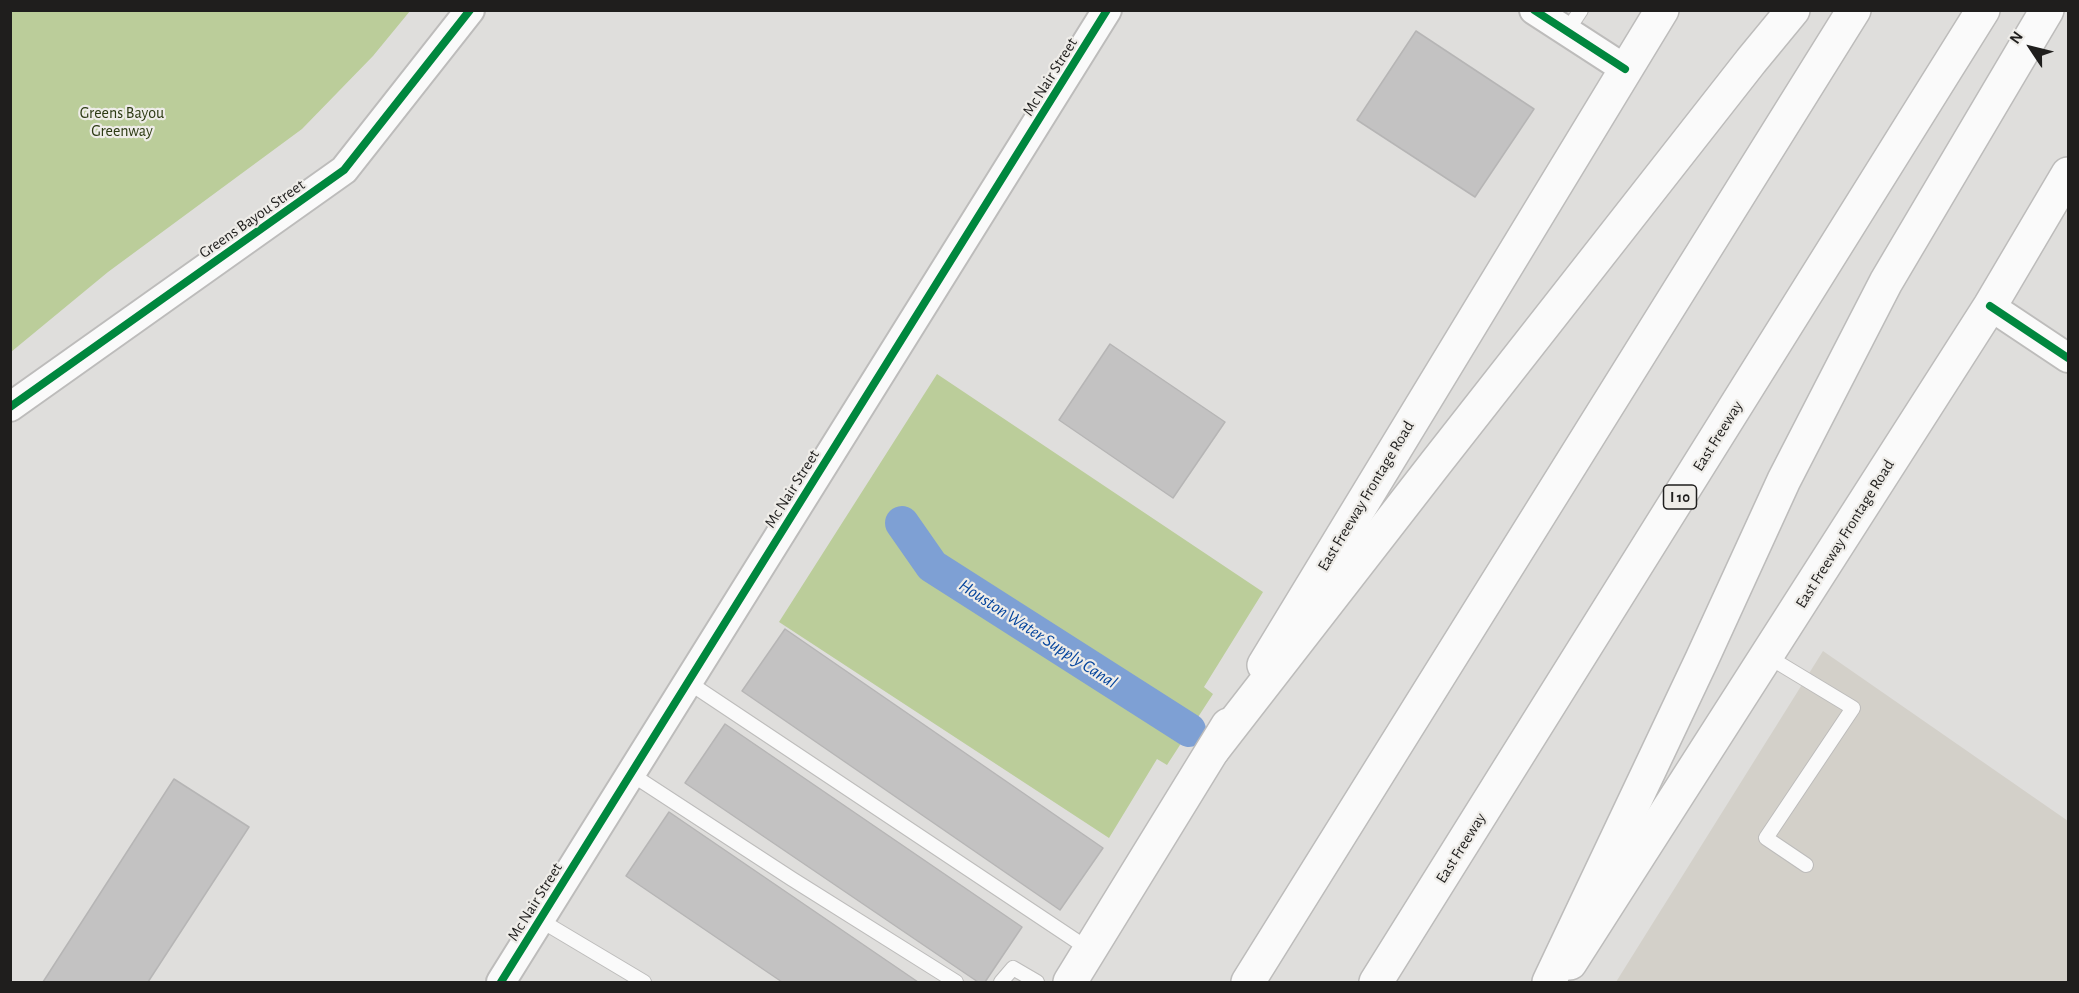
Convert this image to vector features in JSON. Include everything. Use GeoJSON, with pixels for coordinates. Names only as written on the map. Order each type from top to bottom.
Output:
{"type":"FeatureCollection","features":[{"type":"Feature","properties":{"kind":"main road","name":"East Freeway Frontage Road"},"geometry":{"type":"LineString","coordinates":[[1070,982],[1662,10]]}},
{"type":"Feature","properties":{"kind":"main road"},"geometry":{"type":"LineString","coordinates":[[1213,750],[1442,454],[1793,10]]}},
{"type":"Feature","properties":{"kind":"main road"},"geometry":{"type":"LineString","coordinates":[[1248,982],[1854,10]]}},
{"type":"Feature","properties":{"kind":"main road","name":"East Freeway"},"geometry":{"type":"LineString","coordinates":[[1376,982],[1983,10]]}},
{"type":"Feature","properties":{"kind":"main road"},"geometry":{"type":"LineString","coordinates":[[1549,982],[1702,660],[1784,480],[1821,407],[1886,282],[2047,10]]}},
{"type":"Feature","properties":{"kind":"main road","name":"East Freeway Frontage Road"},"geometry":{"type":"LineString","coordinates":[[1557,982],[1990,306],[2068,174]]}},
{"type":"Feature","properties":{"kind":"street","name":"Greens Bayou Street"},"geometry":{"type":"LineString","coordinates":[[10,407],[344,170],[470,10]]}},
{"type":"Feature","properties":{"kind":"street","name":"Mc Nair Street"},"geometry":{"type":"LineString","coordinates":[[501,982],[1107,10]]}},
{"type":"Feature","properties":{"kind":"street"},"geometry":{"type":"LineString","coordinates":[[1534,10],[1574,21],[1625,69]]}},
{"type":"Feature","properties":{"kind":"street"},"geometry":{"type":"LineString","coordinates":[[1990,306],[2068,358]]}},
{"type":"Feature","properties":{"kind":"lane"},"geometry":{"type":"LineString","coordinates":[[1767,656],[1853,708],[1766,838],[1806,866]]}},
{"type":"Feature","properties":{"kind":"lane"},"geometry":{"type":"LineString","coordinates":[[688,682],[1090,951]]}},
{"type":"Feature","properties":{"kind":"lane"},"geometry":{"type":"LineString","coordinates":[[631,774],[956,982]]}},
{"type":"Feature","properties":{"kind":"lane"},"geometry":{"type":"LineString","coordinates":[[540,920],[644,982]]}},
{"type":"Feature","properties":{"kind":"lane"},"geometry":{"type":"LineString","coordinates":[[1001,982],[1013,968],[1037,982]]}},
{"type":"Feature","properties":{"kind":"shaded area"},"geometry":{"type":"Polygon","coordinates":[[[1823,651],[2068,821],[2068,982],[1616,982],[1823,651]]]}},
{"type":"Feature","properties":{"kind":"green space","name":"Greens Bayou Greenway"},"geometry":{"type":"Polygon","coordinates":[[[11,10],[410,11],[373,56],[302,129],[108,272],[11,352],[11,10]]]}},
{"type":"Feature","properties":{"kind":"green space"},"geometry":{"type":"Polygon","coordinates":[[[937,374],[1263,592],[1204,687],[1213,694],[1167,765],[1157,759],[1109,838],[779,622],[937,374]]]}},
{"type":"Feature","properties":{"kind":"building"},"geometry":{"type":"Polygon","coordinates":[[[1416,31],[1534,109],[1475,197],[1357,120],[1416,31]]]}},
{"type":"Feature","properties":{"kind":"building"},"geometry":{"type":"Polygon","coordinates":[[[1110,344],[1225,422],[1173,498],[1059,420],[1110,344]]]}},
{"type":"Feature","properties":{"kind":"building"},"geometry":{"type":"Polygon","coordinates":[[[785,629],[1103,848],[1060,910],[742,691],[785,629]]]}},
{"type":"Feature","properties":{"kind":"building"},"geometry":{"type":"Polygon","coordinates":[[[725,724],[1022,927],[985,982],[978,982],[685,783],[725,724]]]}},
{"type":"Feature","properties":{"kind":"building"},"geometry":{"type":"Polygon","coordinates":[[[174,779],[249,827],[148,982],[43,982],[174,779]]]}},
{"type":"Feature","properties":{"kind":"building"},"geometry":{"type":"Polygon","coordinates":[[[669,812],[918,982],[782,982],[626,876],[669,812]]]}},
{"type":"Feature","properties":{"kind":"waterway","name":"Houston Water Supply Canal"},"geometry":{"type":"LineString","coordinates":[[902,523],[932,566],[1189,730]]}},
{"type":"Feature","properties":{"kind":"cycle path"},"geometry":{"type":"LineString","coordinates":[[10,407],[344,170],[470,10]]}},
{"type":"Feature","properties":{"kind":"cycle path"},"geometry":{"type":"LineString","coordinates":[[501,982],[1107,10]]}},
{"type":"Feature","properties":{"kind":"cycle path"},"geometry":{"type":"LineString","coordinates":[[1534,10],[1625,69]]}},
{"type":"Feature","properties":{"kind":"cycle path"},"geometry":{"type":"LineString","coordinates":[[1990,306],[2068,358]]}}]}
